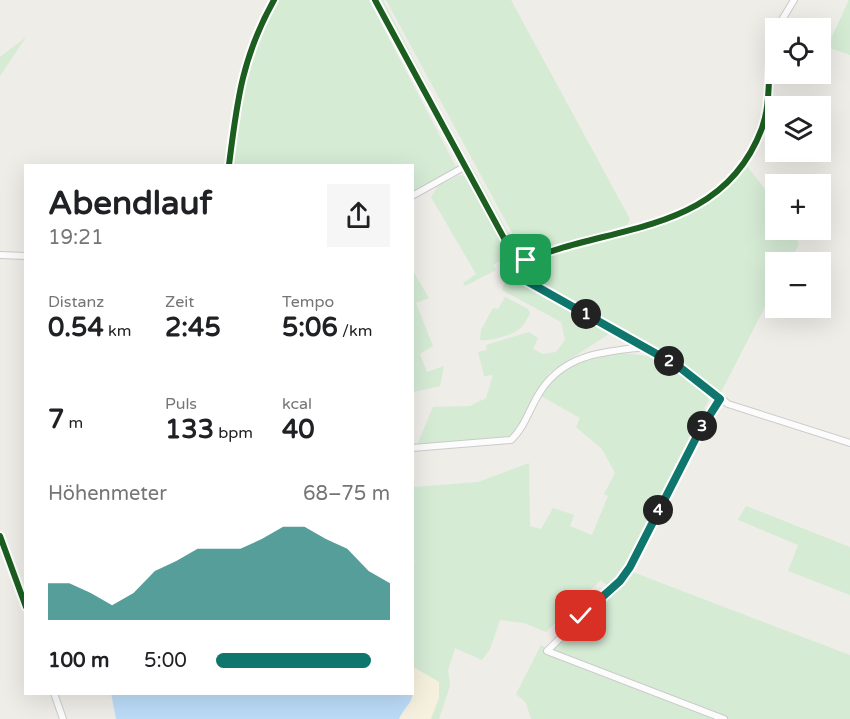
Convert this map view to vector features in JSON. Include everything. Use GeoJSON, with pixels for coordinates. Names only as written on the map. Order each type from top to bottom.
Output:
{"type":"FeatureCollection","features":[{"type":"Feature","properties":{"kind":"street"},"geometry":{"type":"LineString","coordinates":[[229,164],[244,64],[260,25],[274,0]]}},
{"type":"Feature","properties":{"kind":"street"},"geometry":{"type":"LineString","coordinates":[[375,0],[525,280],[678,366],[720,399],[850,443]]}},
{"type":"Feature","properties":{"kind":"street"},"geometry":{"type":"LineString","coordinates":[[783,18],[794,0]]}},
{"type":"Feature","properties":{"kind":"street"},"geometry":{"type":"LineString","coordinates":[[518,264],[676,217],[698,206],[725,183],[749,157],[762,127],[767,84]]}},
{"type":"Feature","properties":{"kind":"street"},"geometry":{"type":"LineString","coordinates":[[414,195],[464,168]]}},
{"type":"Feature","properties":{"kind":"street"},"geometry":{"type":"LineString","coordinates":[[0,255],[24,256]]}},
{"type":"Feature","properties":{"kind":"street"},"geometry":{"type":"LineString","coordinates":[[414,448],[508,442],[519,433],[541,389],[558,370],[589,354],[645,347]]}},
{"type":"Feature","properties":{"kind":"street"},"geometry":{"type":"LineString","coordinates":[[720,399],[699,432],[625,575],[562,633],[547,651],[724,719]]}},
{"type":"Feature","properties":{"kind":"street"},"geometry":{"type":"LineString","coordinates":[[0,536],[24,602]]}},
{"type":"Feature","properties":{"kind":"street"},"geometry":{"type":"LineString","coordinates":[[55,695],[63,719]]}},
{"type":"Feature","properties":{"kind":"green space"},"geometry":{"type":"Polygon","coordinates":[[[278,0],[369,0],[457,169],[414,193],[414,164],[232,164],[247,67],[257,37],[278,0]]]}},
{"type":"Feature","properties":{"kind":"green space"},"geometry":{"type":"Polygon","coordinates":[[[377,0],[383,0],[430,90],[426,93],[377,0]]]}},
{"type":"Feature","properties":{"kind":"green space"},"geometry":{"type":"Polygon","coordinates":[[[386,0],[511,0],[630,219],[627,225],[527,255],[523,253],[386,0]]]}},
{"type":"Feature","properties":{"kind":"green space"},"geometry":{"type":"Polygon","coordinates":[[[850,0],[850,55],[831,48],[831,38],[850,0]]]}},
{"type":"Feature","properties":{"kind":"green space"},"geometry":{"type":"Polygon","coordinates":[[[26,37],[0,76],[0,57],[26,37]]]}},
{"type":"Feature","properties":{"kind":"green space"},"geometry":{"type":"Polygon","coordinates":[[[433,96],[469,162],[465,164],[429,99],[433,96]]]}},
{"type":"Feature","properties":{"kind":"green space"},"geometry":{"type":"Polygon","coordinates":[[[471,165],[521,256],[514,252],[467,167],[471,165]]]}},
{"type":"Feature","properties":{"kind":"green space"},"geometry":{"type":"Polygon","coordinates":[[[747,166],[765,189],[765,240],[798,240],[799,244],[795,252],[765,252],[765,306],[720,394],[682,365],[634,335],[529,275],[527,270],[530,262],[679,219],[716,197],[747,166]]]}},
{"type":"Feature","properties":{"kind":"green space"},"geometry":{"type":"Polygon","coordinates":[[[460,175],[465,176],[514,263],[512,271],[504,273],[499,261],[493,265],[496,270],[465,286],[463,283],[476,274],[431,197],[438,186],[460,175]]]}},
{"type":"Feature","properties":{"kind":"green space"},"geometry":{"type":"Polygon","coordinates":[[[414,273],[429,298],[416,303],[433,346],[420,354],[427,372],[444,366],[440,386],[414,392],[414,273]]]}},
{"type":"Feature","properties":{"kind":"green space"},"geometry":{"type":"Polygon","coordinates":[[[510,279],[524,283],[612,332],[549,373],[518,432],[508,442],[417,445],[433,407],[470,406],[486,398],[493,375],[484,376],[478,352],[487,350],[486,345],[529,332],[538,338],[533,349],[543,354],[556,352],[565,340],[561,322],[502,290],[505,281],[510,279]]]}},
{"type":"Feature","properties":{"kind":"green space"},"geometry":{"type":"Polygon","coordinates":[[[505,297],[528,309],[530,313],[524,324],[510,334],[480,340],[481,330],[493,308],[498,309],[505,297]]]}},
{"type":"Feature","properties":{"kind":"green space"},"geometry":{"type":"Polygon","coordinates":[[[624,353],[656,357],[705,392],[709,401],[704,408],[709,412],[676,466],[639,540],[630,571],[850,655],[850,719],[531,719],[526,703],[516,694],[541,645],[546,648],[609,588],[601,580],[546,632],[524,623],[500,620],[490,649],[482,660],[455,648],[448,670],[450,686],[439,719],[431,719],[439,682],[414,668],[414,487],[478,482],[529,463],[530,526],[541,529],[553,508],[574,515],[570,526],[592,535],[608,496],[604,494],[615,473],[602,449],[576,427],[580,418],[541,396],[567,368],[576,362],[597,356],[624,353]]]}},
{"type":"Feature","properties":{"kind":"green space"},"geometry":{"type":"Polygon","coordinates":[[[746,506],[850,547],[850,595],[788,571],[798,545],[738,520],[746,506]]]}},
{"type":"Feature","properties":{"kind":"sand"},"geometry":{"type":"Polygon","coordinates":[[[414,668],[439,682],[439,698],[431,719],[399,719],[412,701],[414,668]]]}},
{"type":"Feature","properties":{"kind":"water"},"geometry":{"type":"Polygon","coordinates":[[[111,695],[412,695],[399,719],[116,719],[111,695]]]}},
{"type":"Feature","properties":{"kind":"cycle path"},"geometry":{"type":"LineString","coordinates":[[229,164],[242,80],[255,41],[274,0]]}},
{"type":"Feature","properties":{"kind":"cycle path"},"geometry":{"type":"LineString","coordinates":[[375,0],[518,264],[552,251],[658,222],[690,209],[719,190],[743,164],[762,128],[769,84]]}},
{"type":"Feature","properties":{"kind":"cycle path"},"geometry":{"type":"LineString","coordinates":[[0,536],[24,602]]}},
{"type":"Feature","properties":{"kind":"route"},"geometry":{"type":"LineString","coordinates":[[526,260],[518,264],[525,280],[678,366],[720,399],[699,432],[625,575],[581,616]]}}]}
